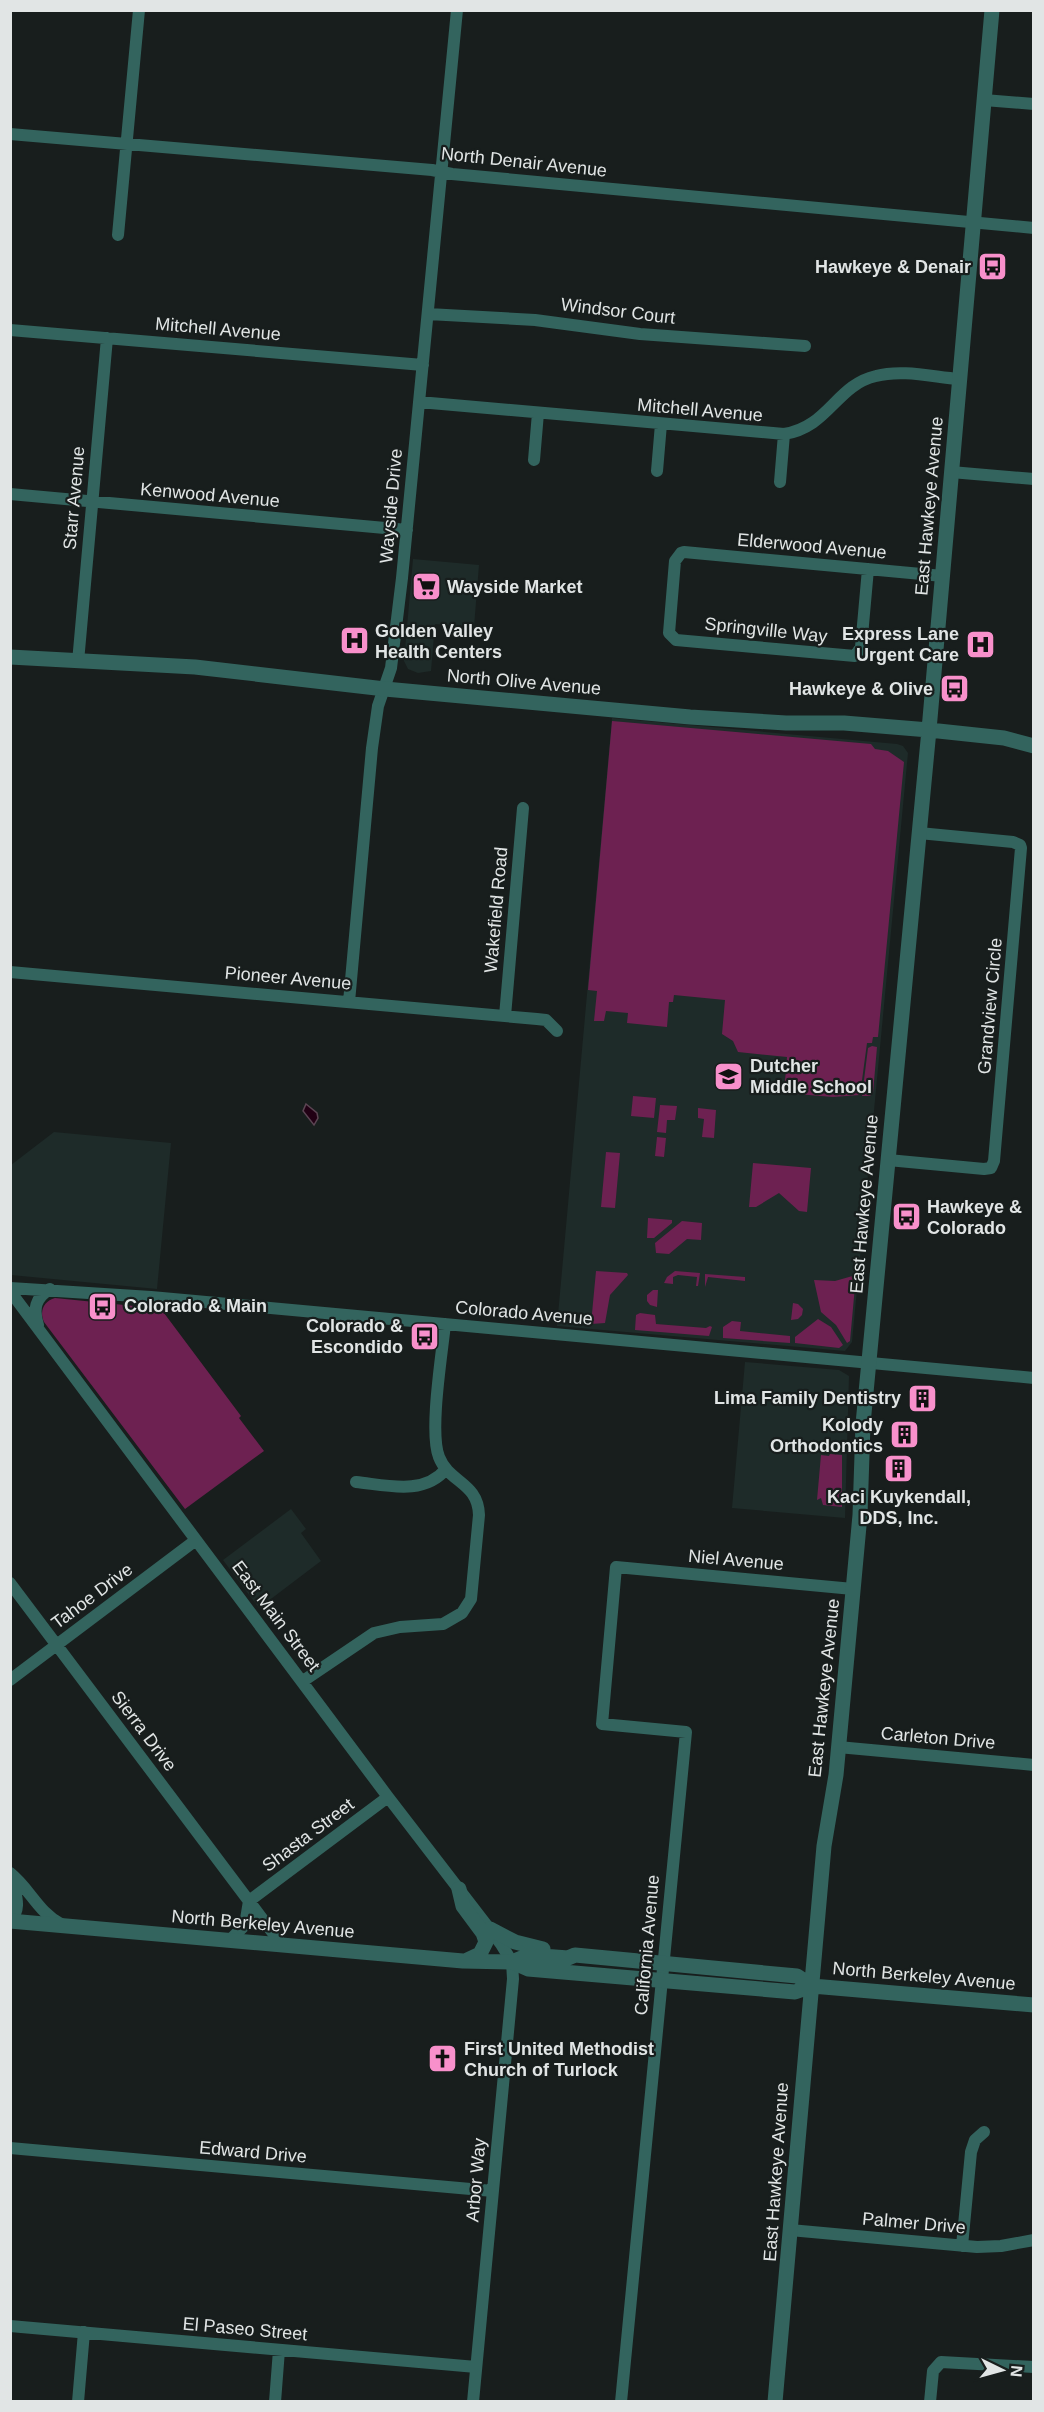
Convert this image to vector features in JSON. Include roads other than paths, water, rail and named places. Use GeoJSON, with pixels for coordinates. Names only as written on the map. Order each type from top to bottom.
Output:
{"type":"FeatureCollection","features":[{"type":"Feature","properties":{"kind":"street"},"geometry":{"type":"LineString","coordinates":[[118,235],[139,10]]}},
{"type":"Feature","properties":{"kind":"street","name":"Wayside Drive"},"geometry":{"type":"LineString","coordinates":[[349,1002],[369,767],[377,710],[392,663],[407,530],[457,10]]}},
{"type":"Feature","properties":{"kind":"street","name":"East Hawkeye Avenue"},"geometry":{"type":"LineString","coordinates":[[775,2402],[824,1846],[838,1748],[861,1508],[862,1438],[929,730],[992,10]]}},
{"type":"Feature","properties":{"kind":"street"},"geometry":{"type":"LineString","coordinates":[[984,100],[1034,104]]}},
{"type":"Feature","properties":{"kind":"street","name":"North Denair Avenue"},"geometry":{"type":"LineString","coordinates":[[10,134],[1034,228]]}},
{"type":"Feature","properties":{"kind":"street","name":"Windsor Court"},"geometry":{"type":"LineString","coordinates":[[428,314],[535,320],[640,334],[805,346]]}},
{"type":"Feature","properties":{"kind":"street","name":"Mitchell Avenue"},"geometry":{"type":"LineString","coordinates":[[10,330],[423,365]]}},
{"type":"Feature","properties":{"kind":"street","name":"Starr Avenue"},"geometry":{"type":"LineString","coordinates":[[78,662],[107,338]]}},
{"type":"Feature","properties":{"kind":"street","name":"Mitchell Avenue"},"geometry":{"type":"LineString","coordinates":[[419,402],[784,434],[808,427],[829,411],[853,386],[875,376],[900,374],[959,379]]}},
{"type":"Feature","properties":{"kind":"street"},"geometry":{"type":"LineString","coordinates":[[534,460],[538,413]]}},
{"type":"Feature","properties":{"kind":"street"},"geometry":{"type":"LineString","coordinates":[[657,471],[661,424]]}},
{"type":"Feature","properties":{"kind":"street"},"geometry":{"type":"LineString","coordinates":[[780,482],[784,434]]}},
{"type":"Feature","properties":{"kind":"street"},"geometry":{"type":"LineString","coordinates":[[951,472],[1034,479]]}},
{"type":"Feature","properties":{"kind":"street","name":"Kenwood Avenue"},"geometry":{"type":"LineString","coordinates":[[10,494],[407,530]]}},
{"type":"Feature","properties":{"kind":"street","name":"Elderwood Avenue"},"geometry":{"type":"LineString","coordinates":[[671,637],[669,630],[675,561],[678,555],[684,552],[942,576]]}},
{"type":"Feature","properties":{"kind":"street","name":"Springville Way"},"geometry":{"type":"LineString","coordinates":[[671,637],[676,640],[850,657],[858,654],[861,647],[868,569]]}},
{"type":"Feature","properties":{"kind":"street","name":"North Olive Avenue"},"geometry":{"type":"LineString","coordinates":[[10,657],[195,667],[385,689],[690,717],[786,723],[844,723],[929,730],[1004,738],[1034,746]]}},
{"type":"Feature","properties":{"kind":"street","name":"Wakefield Road"},"geometry":{"type":"LineString","coordinates":[[505,1016],[523,807]]}},
{"type":"Feature","properties":{"kind":"street","name":"Grandview Circle"},"geometry":{"type":"LineString","coordinates":[[888,1160],[984,1169],[991,1168],[994,1161],[1022,848],[1013,842],[919,833]]}},
{"type":"Feature","properties":{"kind":"street","name":"Pioneer Avenue"},"geometry":{"type":"LineString","coordinates":[[10,972],[546,1020],[557,1031]]}},
{"type":"Feature","properties":{"kind":"street","name":"Colorado Avenue"},"geometry":{"type":"LineString","coordinates":[[10,1289],[50,1290],[445,1324],[1034,1378]]}},
{"type":"Feature","properties":{"kind":"street","name":"East Main Street"},"geometry":{"type":"LineString","coordinates":[[10,1289],[388,1797],[490,1929],[512,1962]]}},
{"type":"Feature","properties":{"kind":"street"},"geometry":{"type":"LineString","coordinates":[[39,1329],[35,1315],[36,1305],[40,1296],[50,1290]]}},
{"type":"Feature","properties":{"kind":"street"},"geometry":{"type":"LineString","coordinates":[[303,1681],[374,1633],[394,1627],[443,1624],[456,1618],[467,1607],[472,1594],[479,1509],[472,1491],[446,1469],[438,1454],[435,1438],[445,1324]]}},
{"type":"Feature","properties":{"kind":"street"},"geometry":{"type":"LineString","coordinates":[[356,1482],[419,1486],[432,1482],[446,1469]]}},
{"type":"Feature","properties":{"kind":"street","name":"Tahoe Drive"},"geometry":{"type":"LineString","coordinates":[[10,1680],[196,1540]]}},
{"type":"Feature","properties":{"kind":"street","name":"Niel Avenue"},"geometry":{"type":"LineString","coordinates":[[616,1568],[853,1589]]}},
{"type":"Feature","properties":{"kind":"street","name":"California Avenue"},"geometry":{"type":"LineString","coordinates":[[616,1568],[602,1724],[686,1732],[621,2402]]}},
{"type":"Feature","properties":{"kind":"street","name":"Sierra Drive"},"geometry":{"type":"LineString","coordinates":[[10,1583],[282,1945]]}},
{"type":"Feature","properties":{"kind":"street","name":"Carleton Drive"},"geometry":{"type":"LineString","coordinates":[[838,1748],[1034,1765]]}},
{"type":"Feature","properties":{"kind":"street","name":"Shasta Street"},"geometry":{"type":"LineString","coordinates":[[249,1901],[388,1797]]}},
{"type":"Feature","properties":{"kind":"street"},"geometry":{"type":"LineString","coordinates":[[10,1921],[18,1906],[11,1874]]}},
{"type":"Feature","properties":{"kind":"street"},"geometry":{"type":"LineString","coordinates":[[11,1874],[20,1879],[41,1910],[64,1926]]}},
{"type":"Feature","properties":{"kind":"street"},"geometry":{"type":"LineString","coordinates":[[459,1889],[463,1906],[483,1933],[486,1942],[480,1954],[463,1961]]}},
{"type":"Feature","properties":{"kind":"street"},"geometry":{"type":"LineString","coordinates":[[230,1940],[245,1925],[249,1901]]}},
{"type":"Feature","properties":{"kind":"street","name":"North Berkeley Avenue"},"geometry":{"type":"LineString","coordinates":[[10,1921],[463,1961],[512,1962],[528,1969],[795,1992],[812,1986],[1034,2005]]}},
{"type":"Feature","properties":{"kind":"street"},"geometry":{"type":"LineString","coordinates":[[490,1929],[524,1946],[568,1951],[575,1955]]}},
{"type":"Feature","properties":{"kind":"street","name":"North Berkeley Avenue"},"geometry":{"type":"LineString","coordinates":[[512,1962],[529,1954],[568,1958],[575,1955],[797,1976],[812,1986]]}},
{"type":"Feature","properties":{"kind":"street","name":"Arbor Way"},"geometry":{"type":"LineString","coordinates":[[473,2402],[513,1979],[512,1962]]}},
{"type":"Feature","properties":{"kind":"street"},"geometry":{"type":"LineString","coordinates":[[962,2246],[971,2152],[977,2137],[984,2132]]}},
{"type":"Feature","properties":{"kind":"street","name":"Edward Drive"},"geometry":{"type":"LineString","coordinates":[[10,2148],[493,2192]]}},
{"type":"Feature","properties":{"kind":"street","name":"Palmer Drive"},"geometry":{"type":"LineString","coordinates":[[790,2230],[962,2246],[1001,2246],[1034,2240]]}},
{"type":"Feature","properties":{"kind":"street","name":"El Paseo Street"},"geometry":{"type":"LineString","coordinates":[[10,2326],[476,2367]]}},
{"type":"Feature","properties":{"kind":"street"},"geometry":{"type":"LineString","coordinates":[[78,2402],[84,2332]]}},
{"type":"Feature","properties":{"kind":"street"},"geometry":{"type":"LineString","coordinates":[[274,2402],[279,2350]]}},
{"type":"Feature","properties":{"kind":"street"},"geometry":{"type":"LineString","coordinates":[[930,2402],[933,2371],[941,2362],[1034,2367]]}},
{"type":"Feature","properties":{"kind":"place","name":"Hawkeye & Denair"},"geometry":{"type":"Point","coordinates":[992,267]}},
{"type":"Feature","properties":{"kind":"place","name":"Wayside Market"},"geometry":{"type":"Point","coordinates":[426,587]}},
{"type":"Feature","properties":{"kind":"place","name":"Golden Valley Health Centers"},"geometry":{"type":"Point","coordinates":[354,641]}},
{"type":"Feature","properties":{"kind":"place","name":"Express Lane Urgent Care"},"geometry":{"type":"Point","coordinates":[980,644]}},
{"type":"Feature","properties":{"kind":"place","name":"Hawkeye & Olive"},"geometry":{"type":"Point","coordinates":[954,689]}},
{"type":"Feature","properties":{"kind":"place","name":"Dutcher Middle School"},"geometry":{"type":"Point","coordinates":[729,1076]}},
{"type":"Feature","properties":{"kind":"place","name":"Hawkeye & Colorado"},"geometry":{"type":"Point","coordinates":[906,1217]}},
{"type":"Feature","properties":{"kind":"place","name":"Colorado & Main"},"geometry":{"type":"Point","coordinates":[103,1306]}},
{"type":"Feature","properties":{"kind":"place","name":"Colorado & Escondido"},"geometry":{"type":"Point","coordinates":[424,1336]}},
{"type":"Feature","properties":{"kind":"place","name":"Lima Family Dentistry"},"geometry":{"type":"Point","coordinates":[922,1398]}},
{"type":"Feature","properties":{"kind":"place","name":"Kolody Orthodontics"},"geometry":{"type":"Point","coordinates":[904,1435]}},
{"type":"Feature","properties":{"kind":"place","name":"Kaci Kuykendall, DDS, Inc."},"geometry":{"type":"Point","coordinates":[899,1468]}},
{"type":"Feature","properties":{"kind":"place","name":"First United Methodist Church of Turlock"},"geometry":{"type":"Point","coordinates":[443,2059]}}]}
